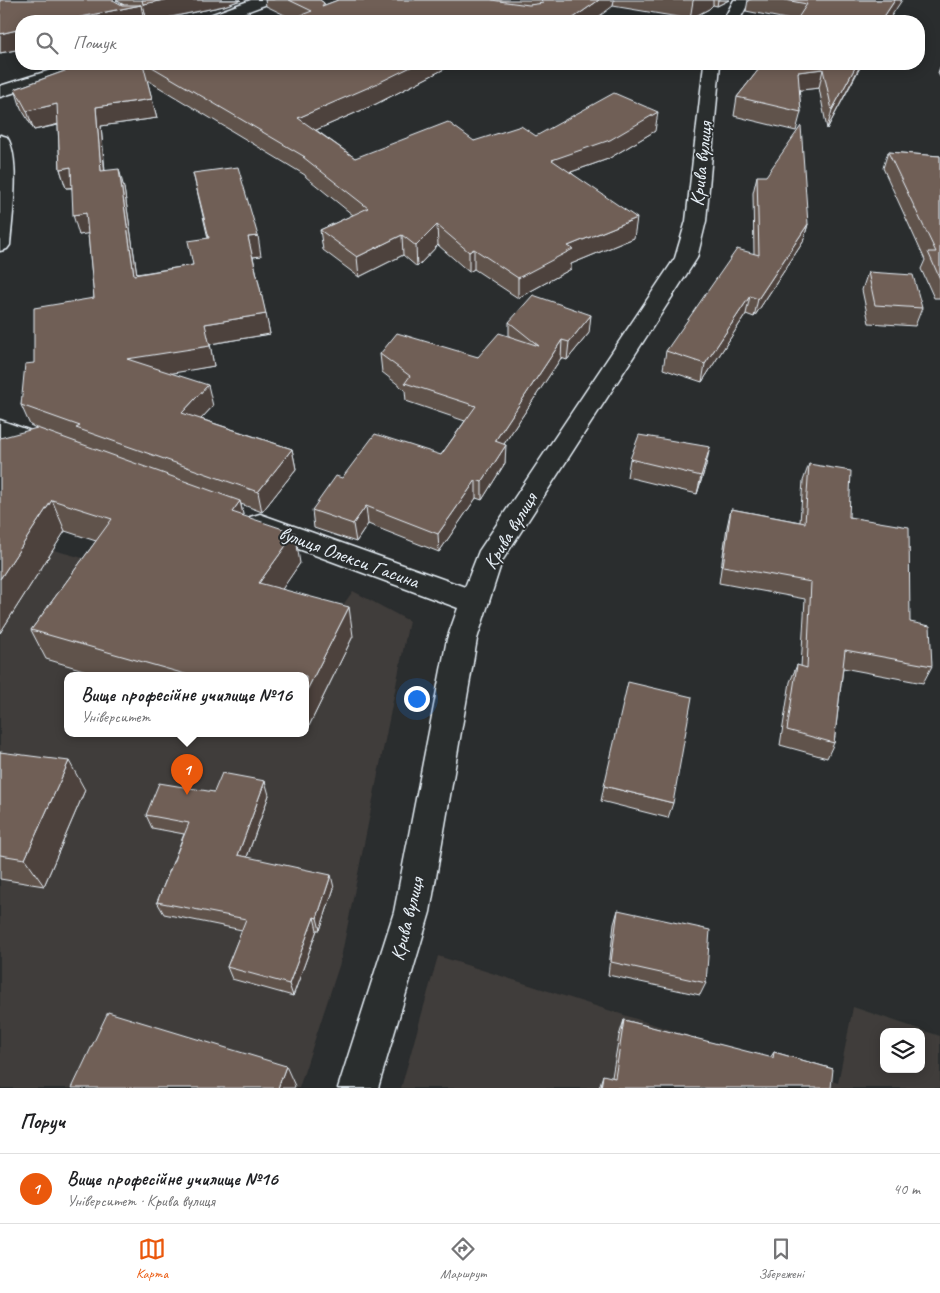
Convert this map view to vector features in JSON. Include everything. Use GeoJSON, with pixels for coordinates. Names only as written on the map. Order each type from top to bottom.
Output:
{"type":"FeatureCollection","features":[{"type":"Feature","properties":{"kind":"street"},"geometry":{"type":"LineString","coordinates":[[224,15],[265,0]]}},
{"type":"Feature","properties":{"kind":"street"},"geometry":{"type":"LineString","coordinates":[[734,15],[742,0]]}},
{"type":"Feature","properties":{"kind":"street"},"geometry":{"type":"LineString","coordinates":[[0,92],[68,70]]}},
{"type":"Feature","properties":{"kind":"street","name":"Крива вулиця"},"geometry":{"type":"LineString","coordinates":[[358,1088],[412,912],[462,639],[474,602],[489,559],[686,258],[696,221],[711,70]]}},
{"type":"Feature","properties":{"kind":"street"},"geometry":{"type":"LineString","coordinates":[[0,141],[5,167],[0,245]]}},
{"type":"Feature","properties":{"kind":"street"},"geometry":{"type":"LineString","coordinates":[[0,429],[74,456]]}},
{"type":"Feature","properties":{"kind":"street","name":"вулиця Олекси Гасина"},"geometry":{"type":"LineString","coordinates":[[241,517],[474,602]]}},
{"type":"Feature","properties":{"kind":"shaded area"},"geometry":{"type":"Polygon","coordinates":[[[50,549],[328,626],[353,591],[409,621],[340,963],[299,1088],[0,1088],[0,625],[50,549]]]}},
{"type":"Feature","properties":{"kind":"shaded area"},"geometry":{"type":"Polygon","coordinates":[[[438,956],[838,1083],[853,1007],[916,1028],[880,1028],[880,1073],[925,1073],[925,1031],[940,1036],[940,1088],[401,1088],[438,956]]]}},
{"type":"Feature","properties":{"kind":"building"},"geometry":{"type":"Polygon","coordinates":[[[0,0],[113,0],[122,5],[141,5],[91,15],[15,15],[15,30],[0,34],[0,0]]]}},
{"type":"Feature","properties":{"kind":"building"},"geometry":{"type":"Polygon","coordinates":[[[142,0],[164,0],[143,4],[142,0]]]}},
{"type":"Feature","properties":{"kind":"building"},"geometry":{"type":"Polygon","coordinates":[[[289,0],[320,0],[324,3],[322,6],[338,0],[491,0],[529,5],[544,3],[541,0],[599,0],[578,15],[302,15],[312,11],[289,0]]]}},
{"type":"Feature","properties":{"kind":"building"},"geometry":{"type":"Polygon","coordinates":[[[785,0],[895,0],[885,15],[800,15],[807,4],[785,0]]]}},
{"type":"Feature","properties":{"kind":"building"},"geometry":{"type":"Polygon","coordinates":[[[67,70],[145,70],[152,99],[96,107],[101,171],[119,169],[134,275],[193,265],[188,241],[209,238],[193,173],[238,167],[258,236],[248,237],[266,314],[205,324],[210,346],[127,359],[208,385],[182,413],[292,449],[258,492],[76,428],[80,426],[21,405],[25,364],[34,363],[34,308],[94,298],[86,213],[73,215],[71,167],[60,169],[57,104],[27,111],[15,89],[67,70]]]}},
{"type":"Feature","properties":{"kind":"building"},"geometry":{"type":"Polygon","coordinates":[[[157,70],[405,70],[298,118],[355,158],[448,122],[474,141],[521,126],[536,136],[614,93],[658,112],[610,140],[552,160],[637,218],[568,246],[573,249],[518,278],[474,249],[469,252],[437,225],[416,246],[402,235],[357,257],[320,230],[368,208],[303,157],[305,157],[157,70]]]}},
{"type":"Feature","properties":{"kind":"building"},"geometry":{"type":"Polygon","coordinates":[[[758,70],[815,70],[798,72],[801,112],[737,97],[758,70]]]}},
{"type":"Feature","properties":{"kind":"building"},"geometry":{"type":"Polygon","coordinates":[[[823,70],[854,70],[832,110],[823,70]]]}},
{"type":"Feature","properties":{"kind":"building"},"geometry":{"type":"Polygon","coordinates":[[[801,126],[808,224],[758,299],[750,296],[705,364],[666,351],[737,249],[759,255],[757,176],[766,176],[801,126]]]}},
{"type":"Feature","properties":{"kind":"building"},"geometry":{"type":"Polygon","coordinates":[[[888,152],[940,156],[940,279],[928,252],[936,252],[888,152]]]}},
{"type":"Feature","properties":{"kind":"building"},"geometry":{"type":"Polygon","coordinates":[[[868,272],[913,275],[922,308],[875,305],[868,272]]]}},
{"type":"Feature","properties":{"kind":"building"},"geometry":{"type":"Polygon","coordinates":[[[533,295],[591,315],[569,342],[562,340],[495,441],[506,445],[482,482],[476,480],[438,534],[366,506],[353,524],[312,510],[336,476],[342,478],[375,434],[441,455],[476,406],[405,383],[410,376],[380,354],[397,333],[478,357],[499,333],[539,346],[509,322],[533,295]]]}},
{"type":"Feature","properties":{"kind":"building"},"geometry":{"type":"Polygon","coordinates":[[[37,428],[240,501],[232,512],[295,533],[259,583],[349,607],[309,686],[309,672],[178,672],[31,630],[112,519],[52,500],[0,579],[0,438],[37,428]]]}},
{"type":"Feature","properties":{"kind":"building"},"geometry":{"type":"Polygon","coordinates":[[[639,435],[710,447],[701,476],[630,459],[639,435]]]}},
{"type":"Feature","properties":{"kind":"building"},"geometry":{"type":"Polygon","coordinates":[[[809,464],[851,471],[849,517],[909,527],[910,622],[930,626],[932,666],[845,650],[834,743],[787,730],[797,665],[807,668],[811,582],[723,566],[731,509],[805,523],[809,464]]]}},
{"type":"Feature","properties":{"kind":"building"},"geometry":{"type":"Polygon","coordinates":[[[628,682],[692,697],[673,803],[604,786],[628,682]]]}},
{"type":"Feature","properties":{"kind":"building"},"geometry":{"type":"Polygon","coordinates":[[[0,752],[69,761],[25,859],[0,855],[0,752]]]}},
{"type":"Feature","properties":{"kind":"building"},"geometry":{"type":"Polygon","coordinates":[[[222,773],[265,781],[238,855],[331,875],[317,918],[314,917],[289,984],[227,967],[246,919],[157,902],[189,823],[146,815],[159,783],[214,792],[222,773]]]}},
{"type":"Feature","properties":{"kind":"building"},"geometry":{"type":"Polygon","coordinates":[[[618,910],[710,930],[706,983],[611,962],[618,910]]]}},
{"type":"Feature","properties":{"kind":"building"},"geometry":{"type":"Polygon","coordinates":[[[108,1012],[286,1066],[278,1088],[72,1088],[108,1012]]]}},
{"type":"Feature","properties":{"kind":"building"},"geometry":{"type":"Polygon","coordinates":[[[624,1020],[773,1058],[774,1052],[833,1069],[831,1088],[601,1088],[603,1075],[615,1078],[624,1020]]]}},
{"type":"Feature","properties":{"kind":"place","name":"Вище професійне училище №16"},"geometry":{"type":"Point","coordinates":[187,795]}}]}
